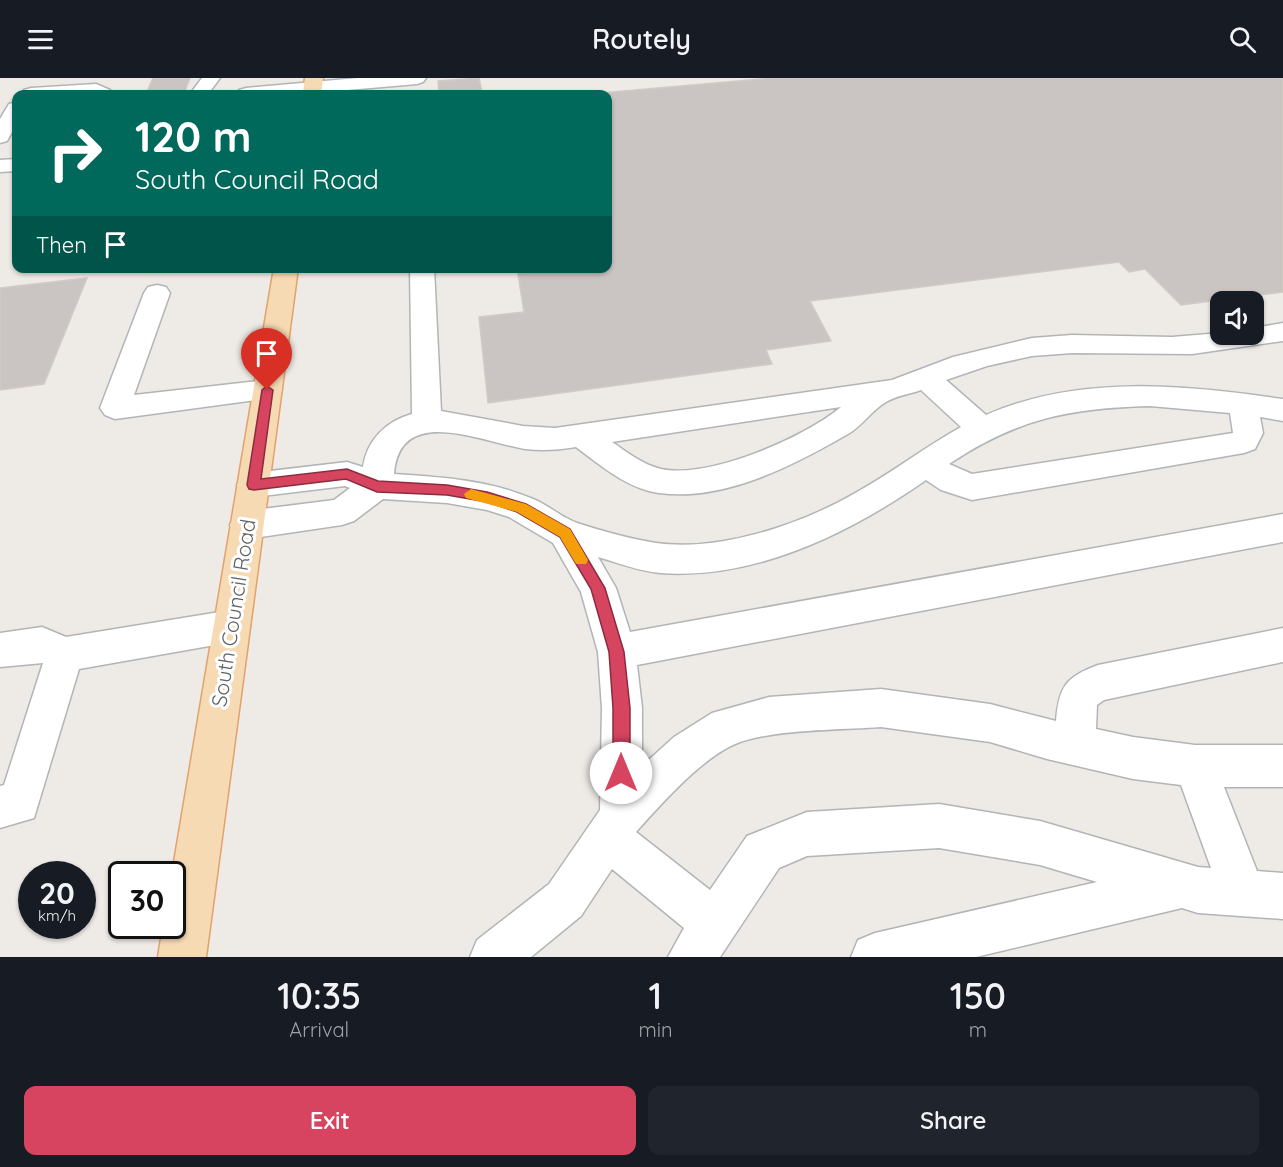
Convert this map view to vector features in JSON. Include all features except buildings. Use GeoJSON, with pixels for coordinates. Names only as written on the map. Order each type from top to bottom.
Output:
{"type":"FeatureCollection","features":[{"type":"Feature","properties":{"kind":"main road","name":"South Council Road"},"geometry":{"type":"LineString","coordinates":[[182,957],[285,273]]}},
{"type":"Feature","properties":{"kind":"street"},"geometry":{"type":"LineString","coordinates":[[284,90],[417,78]]}},
{"type":"Feature","properties":{"kind":"street"},"geometry":{"type":"LineString","coordinates":[[0,137],[12,115]]}},
{"type":"Feature","properties":{"kind":"street"},"geometry":{"type":"LineString","coordinates":[[422,273],[427,422]]}},
{"type":"Feature","properties":{"kind":"street"},"geometry":{"type":"LineString","coordinates":[[158,292],[115,408],[267,390]]}},
{"type":"Feature","properties":{"kind":"street"},"geometry":{"type":"LineString","coordinates":[[247,525],[342,512],[377,486],[382,452],[393,436],[410,425],[457,421],[519,437],[555,439],[896,388],[981,357],[1034,347],[1088,343],[1192,345],[1283,332]]}},
{"type":"Feature","properties":{"kind":"street"},"geometry":{"type":"LineString","coordinates":[[1163,344],[1187,397]]}},
{"type":"Feature","properties":{"kind":"street"},"geometry":{"type":"LineString","coordinates":[[924,377],[982,429]]}},
{"type":"Feature","properties":{"kind":"street"},"geometry":{"type":"LineString","coordinates":[[581,435],[625,467],[658,481],[698,482],[760,466],[840,425],[880,391]]}},
{"type":"Feature","properties":{"kind":"street"},"geometry":{"type":"LineString","coordinates":[[254,485],[347,474],[377,486],[447,490],[487,497],[521,508],[565,533],[654,558],[702,558],[740,553],[777,542],[833,520],[891,488],[926,463],[982,429],[1018,415],[1094,398],[1155,394],[1283,410]]}},
{"type":"Feature","properties":{"kind":"street"},"geometry":{"type":"LineString","coordinates":[[926,463],[940,476],[957,484],[972,487],[1233,446],[1244,441],[1248,433],[1243,404]]}},
{"type":"Feature","properties":{"kind":"street"},"geometry":{"type":"LineString","coordinates":[[617,652],[1283,528]]}},
{"type":"Feature","properties":{"kind":"street"},"geometry":{"type":"LineString","coordinates":[[565,533],[598,588],[617,652],[622,708],[614,826],[704,940],[763,852],[807,834],[939,826],[1040,843],[1198,890],[1263,894]]}},
{"type":"Feature","properties":{"kind":"street"},"geometry":{"type":"LineString","coordinates":[[0,650],[42,644],[65,654],[232,626]]}},
{"type":"Feature","properties":{"kind":"street"},"geometry":{"type":"LineString","coordinates":[[1075,745],[1077,703],[1084,690],[1098,683],[1283,645]]}},
{"type":"Feature","properties":{"kind":"street"},"geometry":{"type":"LineString","coordinates":[[9,805],[65,654]]}},
{"type":"Feature","properties":{"kind":"street"},"geometry":{"type":"LineString","coordinates":[[494,957],[565,900],[614,826],[688,751],[726,727],[769,716],[881,708],[990,723],[1133,758],[1195,766],[1283,766]]}},
{"type":"Feature","properties":{"kind":"street"},"geometry":{"type":"LineString","coordinates":[[1195,766],[1263,894]]}},
{"type":"Feature","properties":{"kind":"street"},"geometry":{"type":"LineString","coordinates":[[875,957],[1182,885]]}},
{"type":"Feature","properties":{"kind":"slow traffic"},"geometry":{"type":"LineString","coordinates":[[471,494],[521,508],[565,533],[581,560]]}},
{"type":"Feature","properties":{"kind":"route"},"geometry":{"type":"LineString","coordinates":[[267,390],[254,485],[347,474],[377,486],[447,490],[487,497],[521,508],[565,533],[598,588],[617,652],[622,708],[621,773]]}}]}
